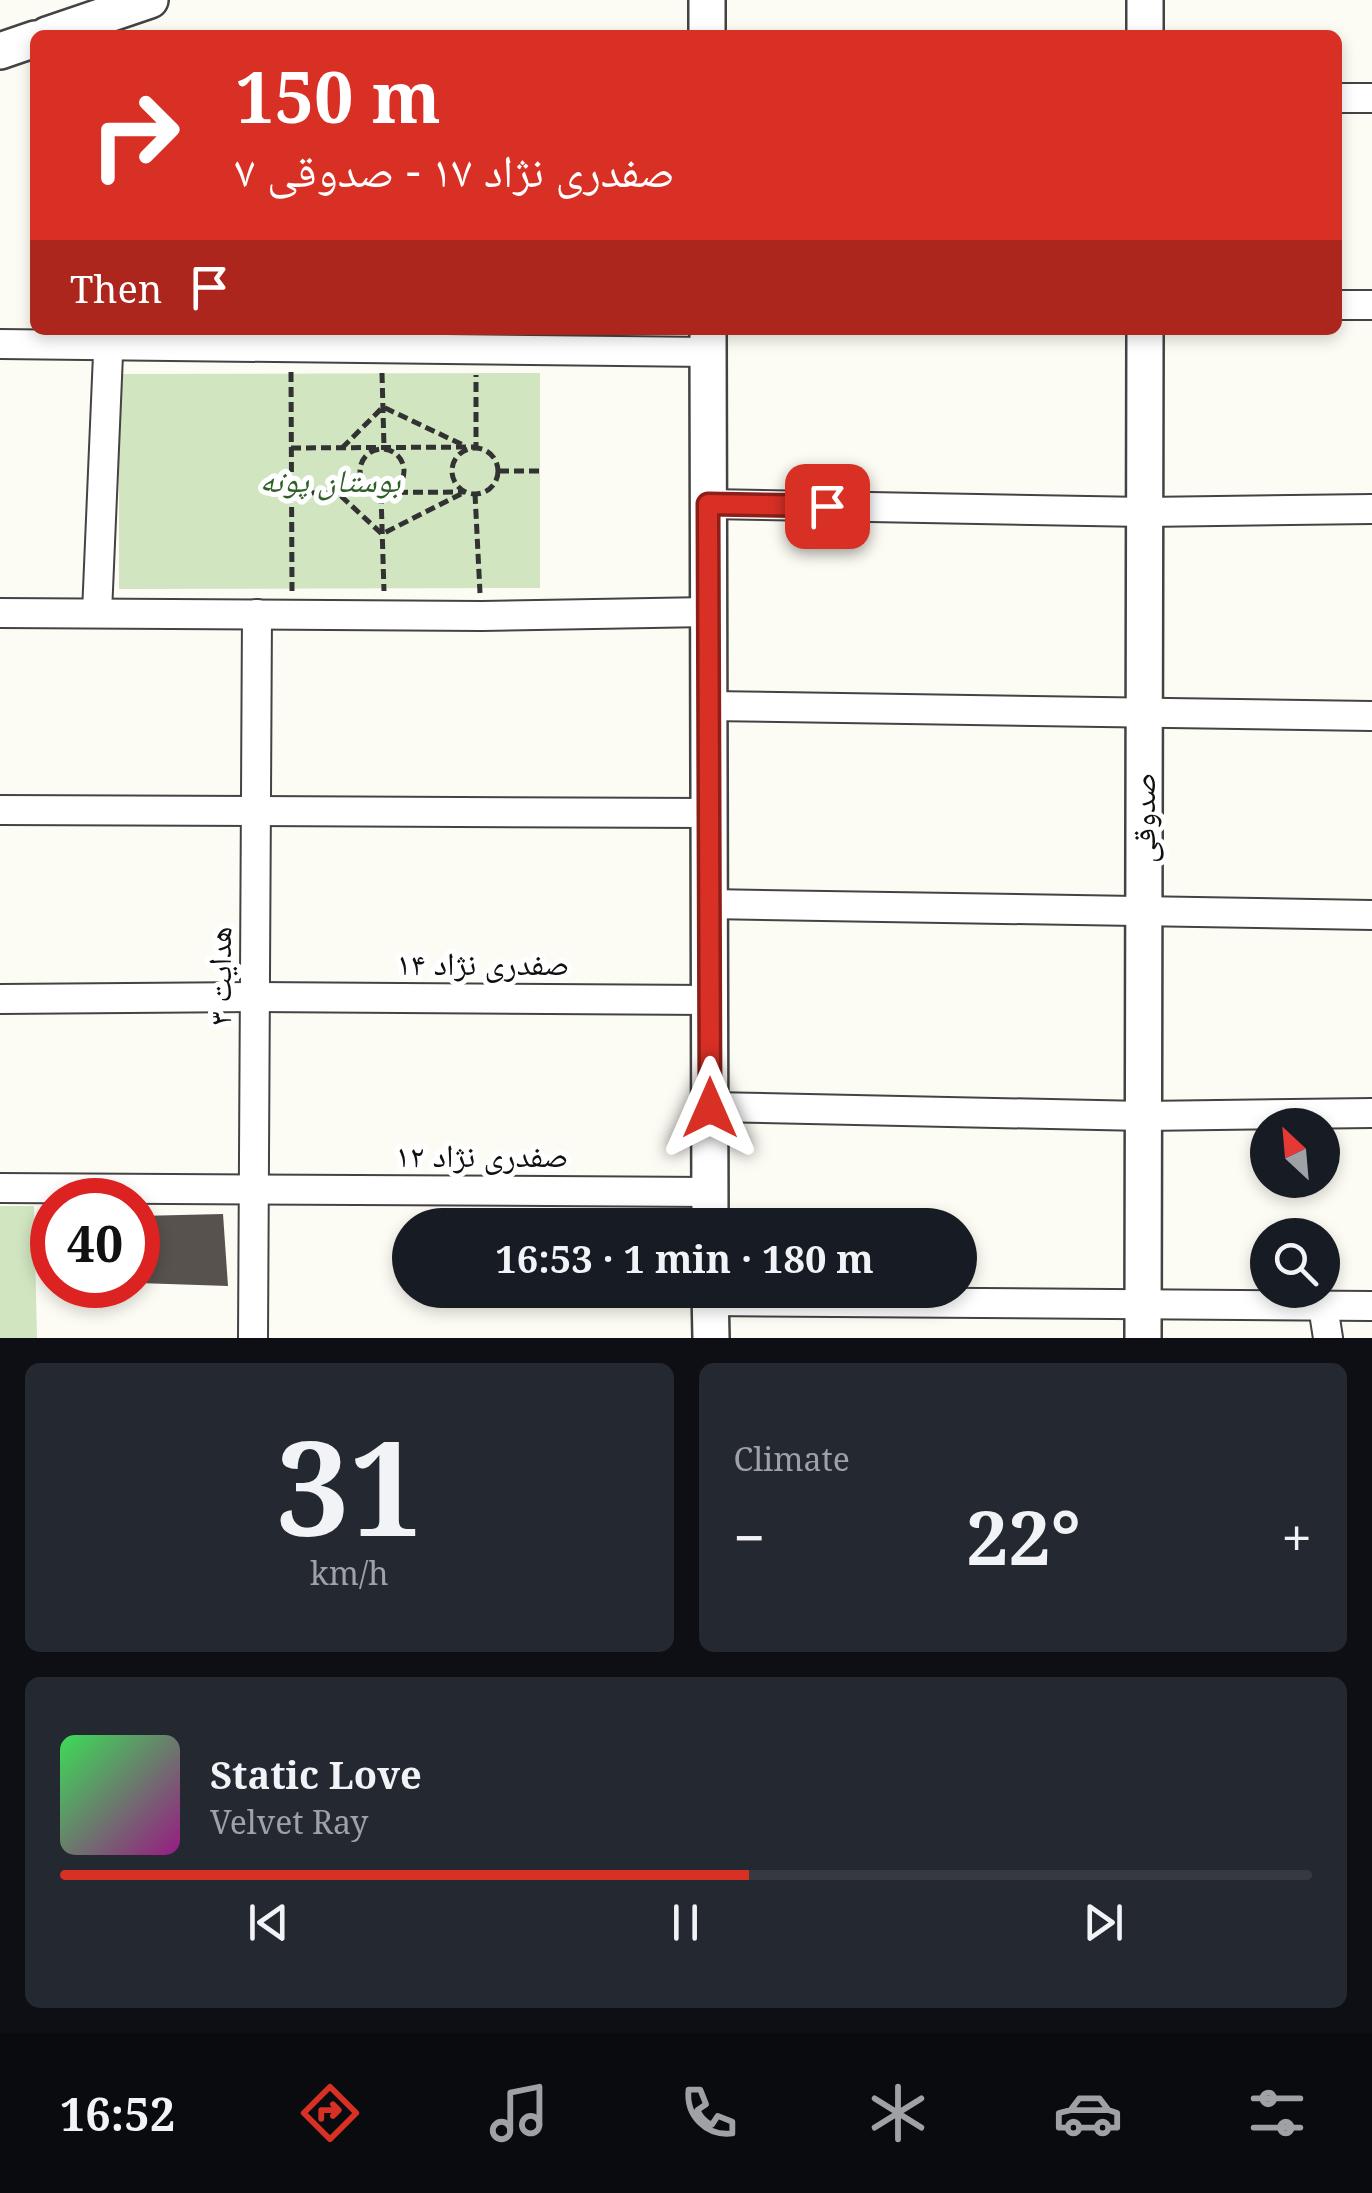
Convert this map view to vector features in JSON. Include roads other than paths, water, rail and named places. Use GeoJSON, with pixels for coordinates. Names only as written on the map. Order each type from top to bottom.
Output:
{"type":"FeatureCollection","features":[{"type":"Feature","properties":{"kind":"street"},"geometry":{"type":"LineString","coordinates":[[62,30],[150,0]]}},
{"type":"Feature","properties":{"kind":"street"},"geometry":{"type":"LineString","coordinates":[[707,0],[707,30]]}},
{"type":"Feature","properties":{"kind":"street"},"geometry":{"type":"LineString","coordinates":[[1145,0],[1145,30]]}},
{"type":"Feature","properties":{"kind":"street"},"geometry":{"type":"LineString","coordinates":[[0,51],[30,41]]}},
{"type":"Feature","properties":{"kind":"street"},"geometry":{"type":"LineString","coordinates":[[1342,98],[1372,98]]}},
{"type":"Feature","properties":{"kind":"street"},"geometry":{"type":"LineString","coordinates":[[1342,305],[1372,305]]}},
{"type":"Feature","properties":{"kind":"street","name":"صدوقی"},"geometry":{"type":"LineString","coordinates":[[1143,1322],[1145,335]]}},
{"type":"Feature","properties":{"kind":"street"},"geometry":{"type":"LineString","coordinates":[[97,613],[109,338]]}},
{"type":"Feature","properties":{"kind":"street"},"geometry":{"type":"LineString","coordinates":[[0,344],[109,338],[290,349],[475,352],[708,341],[710,1208]]}},
{"type":"Feature","properties":{"kind":"street"},"geometry":{"type":"LineString","coordinates":[[708,504],[1144,512],[1372,509]]}},
{"type":"Feature","properties":{"kind":"street"},"geometry":{"type":"LineString","coordinates":[[0,612],[482,616],[708,612]]}},
{"type":"Feature","properties":{"kind":"street","name":"هدایت ۳"},"geometry":{"type":"LineString","coordinates":[[253,1338],[257,614]]}},
{"type":"Feature","properties":{"kind":"street"},"geometry":{"type":"LineString","coordinates":[[709,706],[1372,716]]}},
{"type":"Feature","properties":{"kind":"street"},"geometry":{"type":"LineString","coordinates":[[0,810],[709,813]]}},
{"type":"Feature","properties":{"kind":"street"},"geometry":{"type":"LineString","coordinates":[[709,904],[1372,915]]}},
{"type":"Feature","properties":{"kind":"street","name":"صفدری نژاد ۱۴"},"geometry":{"type":"LineString","coordinates":[[0,999],[710,1000]]}},
{"type":"Feature","properties":{"kind":"street"},"geometry":{"type":"LineString","coordinates":[[710,1108],[1144,1116],[1372,1113]]}},
{"type":"Feature","properties":{"kind":"street","name":"صفدری نژاد ۱۲"},"geometry":{"type":"LineString","coordinates":[[0,1188],[254,1190],[686,1208]]}},
{"type":"Feature","properties":{"kind":"street"},"geometry":{"type":"LineString","coordinates":[[1340,1306],[1372,1306]]}},
{"type":"Feature","properties":{"kind":"street"},"geometry":{"type":"LineString","coordinates":[[710,1308],[710,1338]]}},
{"type":"Feature","properties":{"kind":"street"},"geometry":{"type":"LineString","coordinates":[[910,1308],[1143,1322],[1300,1308]]}},
{"type":"Feature","properties":{"kind":"street"},"geometry":{"type":"LineString","coordinates":[[1323,1308],[1328,1338]]}},
{"type":"Feature","properties":{"kind":"street"},"geometry":{"type":"LineString","coordinates":[[1143,1322],[1158,1338]]}},
{"type":"Feature","properties":{"kind":"park label","name":"بوستان پونه"},"geometry":{"type":"Point","coordinates":[330,481]}}]}
